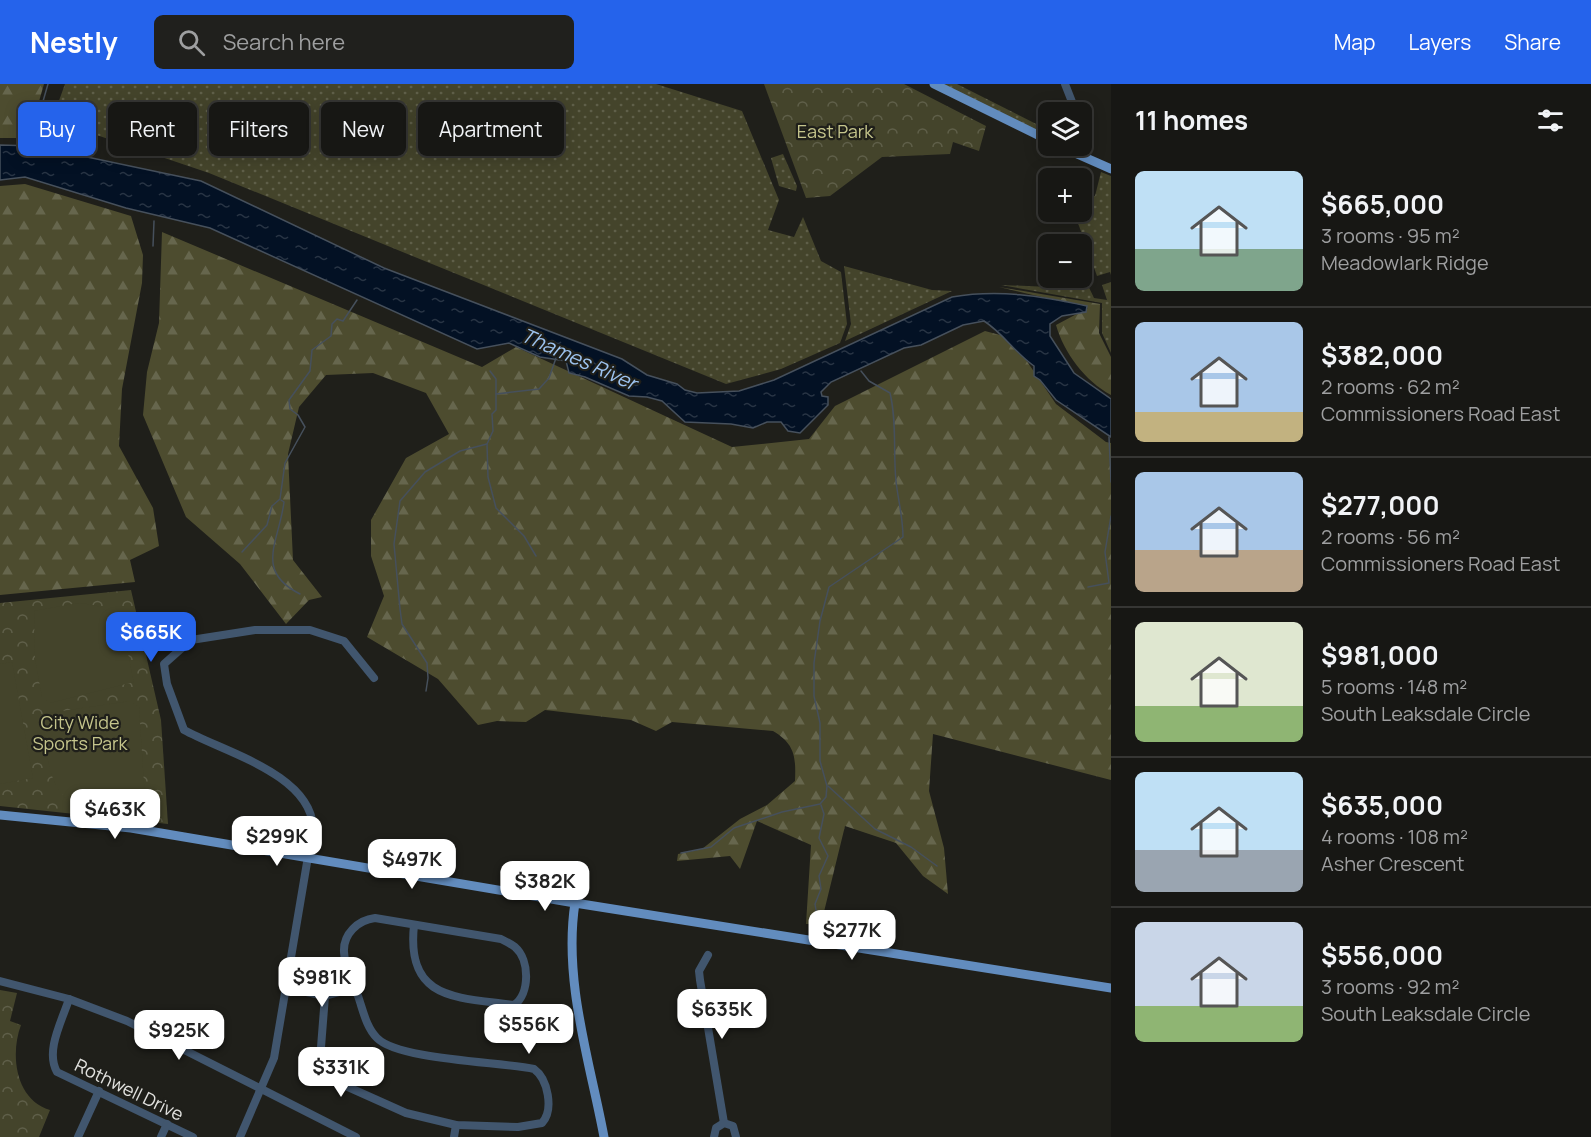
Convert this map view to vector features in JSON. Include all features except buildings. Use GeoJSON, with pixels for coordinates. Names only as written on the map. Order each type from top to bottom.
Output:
{"type":"FeatureCollection","features":[{"type":"Feature","properties":{"kind":"main road"},"geometry":{"type":"LineString","coordinates":[[934,84],[1038,135]]}},
{"type":"Feature","properties":{"kind":"main road"},"geometry":{"type":"LineString","coordinates":[[1088,156],[1111,169]]}},
{"type":"Feature","properties":{"kind":"main road"},"geometry":{"type":"LineString","coordinates":[[0,815],[131,828],[575,903],[1111,988]]}},
{"type":"Feature","properties":{"kind":"main road"},"geometry":{"type":"LineString","coordinates":[[575,903],[571,930],[572,968],[604,1137]]}},
{"type":"Feature","properties":{"kind":"street"},"geometry":{"type":"LineString","coordinates":[[1065,84],[1072,102]]}},
{"type":"Feature","properties":{"kind":"street"},"geometry":{"type":"LineString","coordinates":[[240,1137],[274,1058],[288,988],[313,827],[312,811],[295,791],[258,763],[184,730],[167,684],[164,664],[191,640],[255,630],[310,630],[344,641],[374,678]]}},
{"type":"Feature","properties":{"kind":"street"},"geometry":{"type":"LineString","coordinates":[[325,996],[320,1060],[323,1070],[339,1083],[406,1113],[456,1125],[471,1127],[539,1125],[549,1112],[544,1082],[540,1073],[526,1067],[485,1064],[393,1047],[376,1037],[369,1026],[354,988],[344,950],[352,928],[366,919],[375,918],[501,939],[515,947],[522,958],[526,989],[524,997],[514,1005],[440,992],[423,981],[414,965],[412,948],[414,925]]}},
{"type":"Feature","properties":{"kind":"street"},"geometry":{"type":"LineString","coordinates":[[708,955],[699,971],[699,980],[724,1123]]}},
{"type":"Feature","properties":{"kind":"street"},"geometry":{"type":"LineString","coordinates":[[0,981],[69,999],[127,1021],[356,1137]]}},
{"type":"Feature","properties":{"kind":"street"},"geometry":{"type":"LineString","coordinates":[[288,988],[325,996],[354,988]]}},
{"type":"Feature","properties":{"kind":"street","name":"Rothwell Drive"},"geometry":{"type":"LineString","coordinates":[[69,999],[52,1051],[52,1062],[57,1072],[193,1137]]}},
{"type":"Feature","properties":{"kind":"street"},"geometry":{"type":"LineString","coordinates":[[78,1137],[99,1091]]}},
{"type":"Feature","properties":{"kind":"street"},"geometry":{"type":"LineString","coordinates":[[713,1137],[716,1128],[724,1123]]}},
{"type":"Feature","properties":{"kind":"street"},"geometry":{"type":"LineString","coordinates":[[724,1123],[735,1128],[736,1137]]}},
{"type":"Feature","properties":{"kind":"street"},"geometry":{"type":"LineString","coordinates":[[161,1137],[167,1124]]}},
{"type":"Feature","properties":{"kind":"street"},"geometry":{"type":"LineString","coordinates":[[454,1137],[456,1125]]}},
{"type":"Feature","properties":{"kind":"green space"},"geometry":{"type":"Polygon","coordinates":[[[0,84],[44,84],[39,102],[18,102],[18,137],[0,138],[0,84]]]}},
{"type":"Feature","properties":{"kind":"green space"},"geometry":{"type":"Polygon","coordinates":[[[65,84],[656,84],[742,111],[779,200],[768,230],[794,237],[803,217],[821,261],[841,272],[847,324],[840,343],[781,369],[726,384],[209,173],[159,156],[197,156],[197,102],[108,102],[108,139],[96,135],[96,102],[58,102],[65,84]]]}},
{"type":"Feature","properties":{"kind":"green space","name":"East Park"},"geometry":{"type":"Polygon","coordinates":[[[764,84],[904,84],[986,126],[979,151],[953,142],[950,154],[882,157],[830,196],[806,198],[764,84]]]}},
{"type":"Feature","properties":{"kind":"green space"},"geometry":{"type":"Polygon","coordinates":[[[940,84],[957,84],[1038,125],[1038,132],[940,84]]]}},
{"type":"Feature","properties":{"kind":"green space"},"geometry":{"type":"Polygon","coordinates":[[[783,154],[797,186],[796,191],[779,186],[771,158],[783,154]]]}},
{"type":"Feature","properties":{"kind":"green space"},"geometry":{"type":"Polygon","coordinates":[[[1101,172],[1111,176],[1111,275],[1110,272],[1097,276],[1092,262],[1092,234],[1082,234],[1078,222],[1092,222],[1092,196],[1095,196],[1101,172]]]}},
{"type":"Feature","properties":{"kind":"green space"},"geometry":{"type":"Polygon","coordinates":[[[25,184],[131,216],[143,255],[142,283],[122,389],[119,446],[153,508],[159,546],[130,560],[135,582],[0,595],[0,186],[25,184]]]}},
{"type":"Feature","properties":{"kind":"green space"},"geometry":{"type":"Polygon","coordinates":[[[162,232],[482,367],[516,347],[732,447],[809,439],[835,406],[985,331],[1011,338],[1056,404],[1106,442],[1111,443],[1111,780],[933,734],[929,791],[944,848],[948,894],[923,876],[896,843],[845,826],[821,924],[806,924],[811,845],[757,821],[740,869],[730,856],[677,861],[678,854],[702,849],[740,819],[767,805],[795,781],[793,752],[786,741],[773,731],[672,722],[656,731],[631,720],[545,710],[526,722],[497,721],[478,725],[438,679],[367,637],[384,596],[371,556],[371,520],[406,458],[449,434],[426,393],[373,373],[326,375],[299,407],[288,454],[293,560],[322,597],[309,600],[286,624],[240,564],[186,517],[143,415],[147,372],[159,323],[162,232]]]}},
{"type":"Feature","properties":{"kind":"green space"},"geometry":{"type":"Polygon","coordinates":[[[844,266],[932,290],[952,291],[845,341],[851,324],[844,266]]]}},
{"type":"Feature","properties":{"kind":"green space"},"geometry":{"type":"Polygon","coordinates":[[[1111,282],[1111,353],[1102,333],[1102,303],[1001,285],[1089,288],[1094,298],[1107,300],[1102,285],[1111,282]]]}},
{"type":"Feature","properties":{"kind":"green space"},"geometry":{"type":"Polygon","coordinates":[[[999,287],[1100,304],[1099,333],[1111,357],[1111,395],[1084,374],[1064,346],[1056,325],[1088,308],[999,287]]]}},
{"type":"Feature","properties":{"kind":"green space","name":"City Wide Sports Park"},"geometry":{"type":"Polygon","coordinates":[[[131,590],[161,720],[168,824],[0,806],[0,603],[131,590]]]}},
{"type":"Feature","properties":{"kind":"green space"},"geometry":{"type":"Polygon","coordinates":[[[78,603],[100,607],[116,622],[128,651],[134,682],[50,703],[42,697],[35,659],[34,611],[78,603]]]}},
{"type":"Feature","properties":{"kind":"green space"},"geometry":{"type":"Polygon","coordinates":[[[12,662],[33,778],[0,784],[0,664],[12,662]]]}},
{"type":"Feature","properties":{"kind":"green space"},"geometry":{"type":"Polygon","coordinates":[[[130,701],[139,707],[145,799],[95,808],[79,806],[66,799],[52,774],[42,714],[130,701]]]}},
{"type":"Feature","properties":{"kind":"green space"},"geometry":{"type":"Polygon","coordinates":[[[0,990],[17,993],[10,1021],[21,1025],[16,1049],[18,1075],[29,1097],[38,1105],[50,1110],[39,1137],[0,1137],[0,990]]]}},
{"type":"Feature","properties":{"kind":"water","name":"Thames River"},"geometry":{"type":"Polygon","coordinates":[[[0,145],[18,146],[18,156],[82,156],[201,181],[384,268],[622,359],[647,375],[697,393],[739,391],[774,380],[952,297],[986,294],[1020,295],[1087,306],[1086,312],[1062,316],[1050,324],[1050,336],[1074,373],[1111,399],[1111,437],[1056,400],[1034,376],[1034,366],[984,321],[963,325],[921,345],[904,348],[831,382],[821,392],[822,396],[828,397],[828,405],[800,433],[788,431],[781,422],[767,422],[753,428],[731,424],[685,422],[662,401],[629,396],[585,377],[569,373],[566,361],[540,357],[509,343],[477,349],[210,228],[126,208],[25,177],[0,180],[0,145]]]}},
{"type":"Feature","properties":{"kind":"waterway"},"geometry":{"type":"LineString","coordinates":[[43,102],[48,84]]}},
{"type":"Feature","properties":{"kind":"waterway"},"geometry":{"type":"LineString","coordinates":[[153,246],[154,221]]}},
{"type":"Feature","properties":{"kind":"waterway"},"geometry":{"type":"LineString","coordinates":[[242,552],[267,525],[272,506],[280,499],[285,463],[305,427],[298,415],[290,409],[289,400],[310,371],[312,350],[331,336],[332,324],[337,319],[343,321],[357,300]]}},
{"type":"Feature","properties":{"kind":"waterway","name":"Thames River"},"geometry":{"type":"LineString","coordinates":[[496,394],[539,389],[549,378],[556,358]]}},
{"type":"Feature","properties":{"kind":"waterway"},"geometry":{"type":"LineString","coordinates":[[426,691],[427,663],[402,624],[394,544],[400,501],[425,472],[460,451],[487,444],[493,431],[492,414],[496,410],[496,379],[490,371]]}},
{"type":"Feature","properties":{"kind":"waterway"},"geometry":{"type":"LineString","coordinates":[[681,853],[711,847],[734,828],[782,812],[820,804],[826,797],[827,786],[820,761],[820,723],[814,696],[814,663],[820,621],[829,587],[903,537],[896,481],[890,393],[869,381],[861,371]]}},
{"type":"Feature","properties":{"kind":"waterway"},"geometry":{"type":"LineString","coordinates":[[1109,437],[1111,482]]}},
{"type":"Feature","properties":{"kind":"waterway"},"geometry":{"type":"LineString","coordinates":[[487,444],[488,477],[496,508],[524,536],[536,556]]}},
{"type":"Feature","properties":{"kind":"waterway"},"geometry":{"type":"LineString","coordinates":[[281,500],[284,502],[273,554],[273,565],[277,576],[300,594]]}},
{"type":"Feature","properties":{"kind":"waterway"},"geometry":{"type":"LineString","coordinates":[[1088,587],[1109,583],[1105,552],[1111,516]]}},
{"type":"Feature","properties":{"kind":"waterway"},"geometry":{"type":"LineString","coordinates":[[828,786],[875,829],[911,847],[937,866]]}},
{"type":"Feature","properties":{"kind":"waterway"},"geometry":{"type":"LineString","coordinates":[[812,926],[817,916],[815,904],[821,889],[819,876],[828,856],[819,838],[824,814],[821,805]]}}]}
